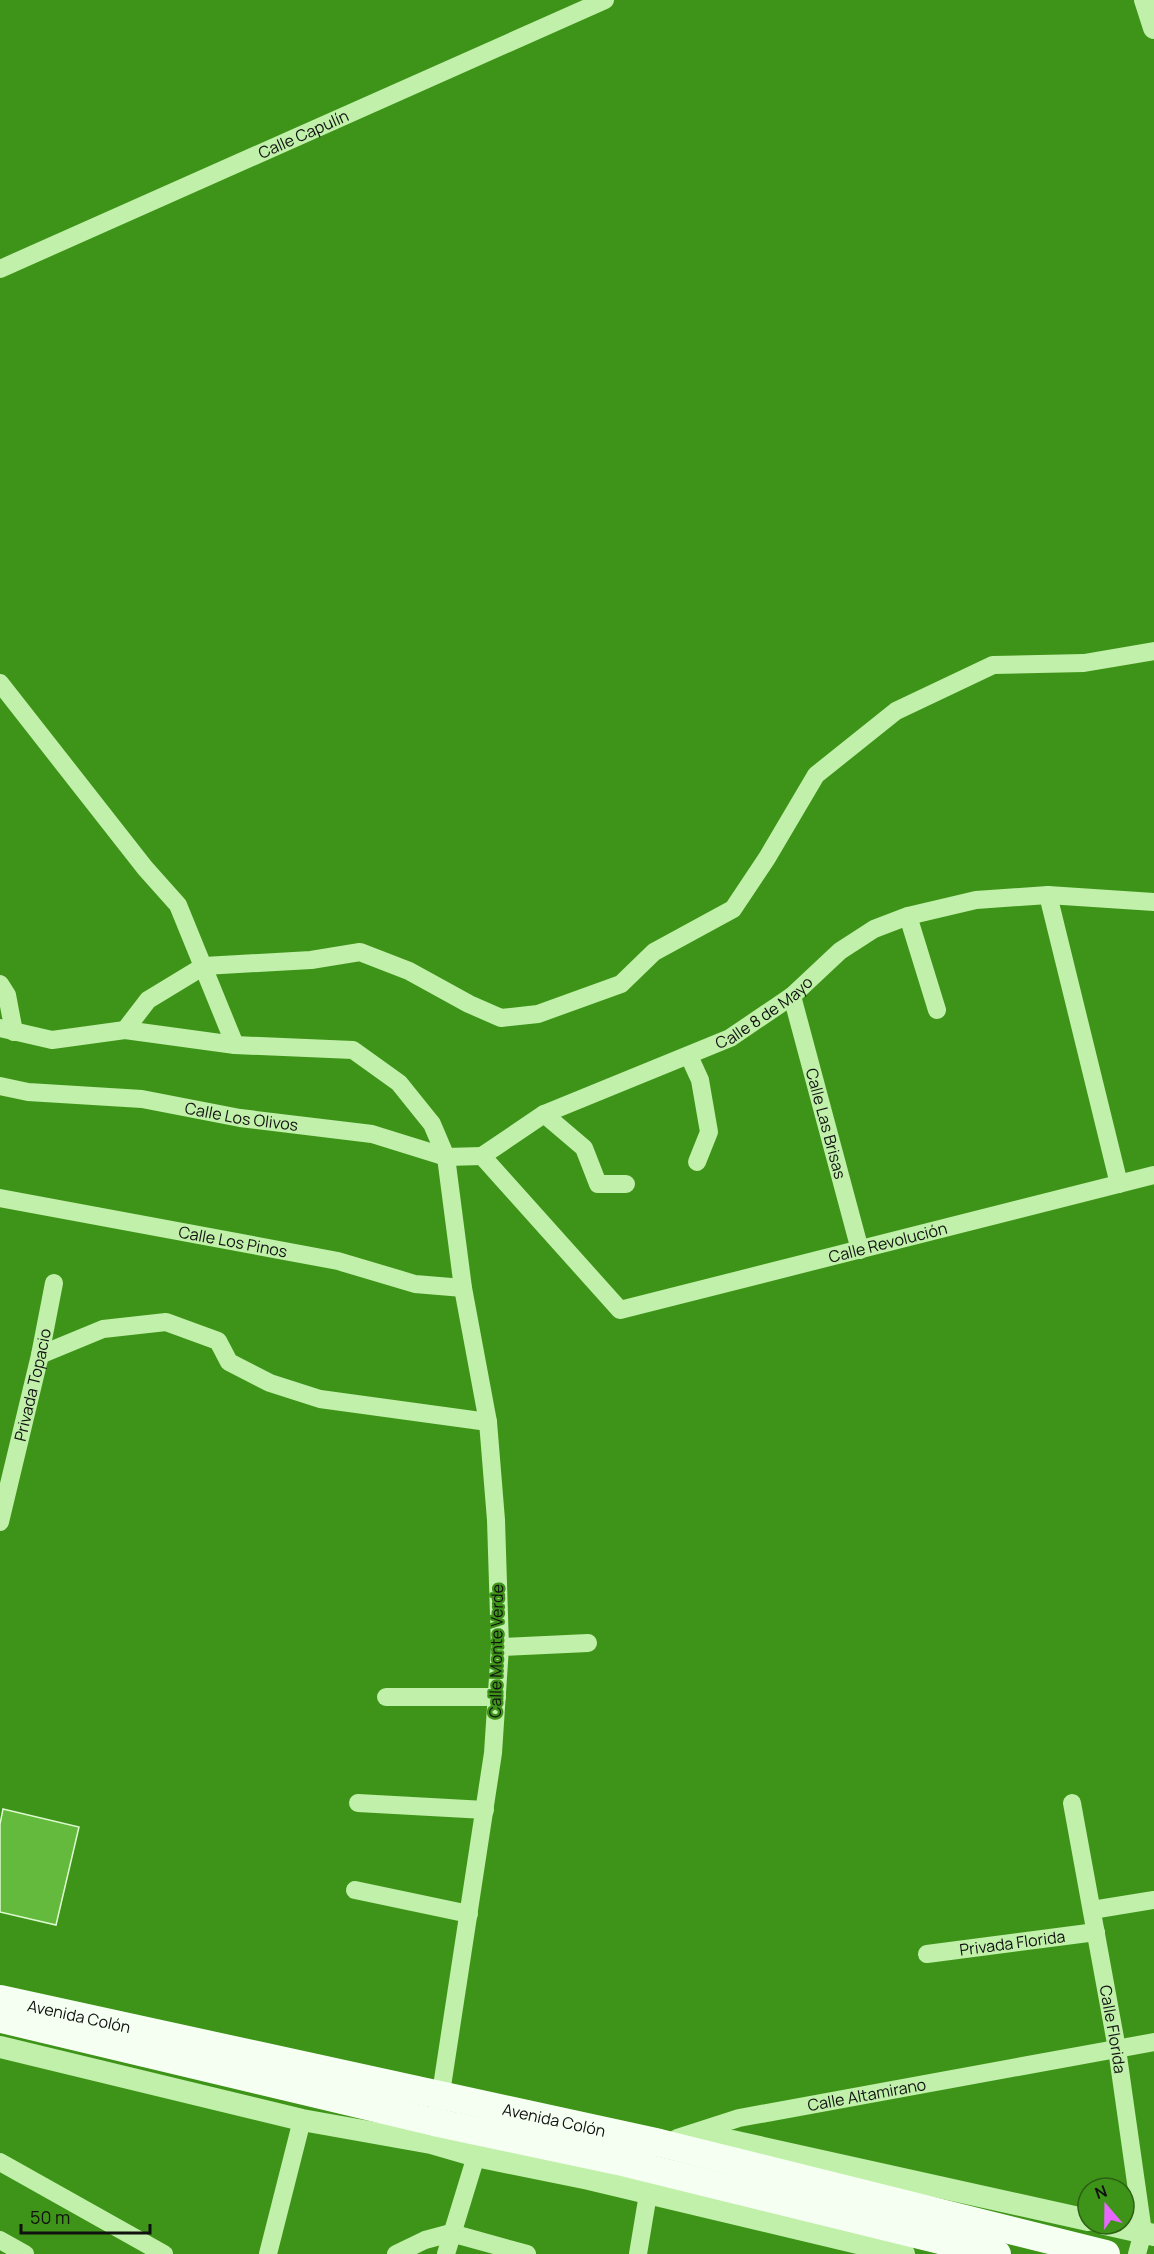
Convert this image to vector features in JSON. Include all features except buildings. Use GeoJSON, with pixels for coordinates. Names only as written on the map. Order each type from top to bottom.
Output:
{"type":"FeatureCollection","features":[{"type":"Feature","properties":{"kind":"main road","name":"Avenida Colón"},"geometry":{"type":"LineString","coordinates":[[0,1999],[436,2120],[660,2143],[723,2174],[998,2254]]}},
{"type":"Feature","properties":{"kind":"main road","name":"Avenida Colón"},"geometry":{"type":"LineString","coordinates":[[0,2019],[618,2161],[723,2174],[1106,2254]]}},
{"type":"Feature","properties":{"kind":"street","name":"Calle Capulín"},"geometry":{"type":"LineString","coordinates":[[0,269],[585,4],[605,0]]}},
{"type":"Feature","properties":{"kind":"street"},"geometry":{"type":"LineString","coordinates":[[1145,0],[1154,28]]}},
{"type":"Feature","properties":{"kind":"street"},"geometry":{"type":"LineString","coordinates":[[125,1030],[148,1000],[204,966],[311,960],[360,952],[409,971],[469,1004],[501,1018],[538,1014],[621,984],[654,952],[733,909],[767,858],[816,775],[896,711],[993,665],[1084,663],[1154,651]]}},
{"type":"Feature","properties":{"kind":"street"},"geometry":{"type":"LineString","coordinates":[[0,683],[145,868],[178,905],[235,1045]]}},
{"type":"Feature","properties":{"kind":"street"},"geometry":{"type":"LineString","coordinates":[[1048,895],[1119,1184]]}},
{"type":"Feature","properties":{"kind":"street","name":"Calle 8 de Mayo"},"geometry":{"type":"LineString","coordinates":[[482,1156],[544,1114],[730,1038],[792,996],[840,951],[874,929],[908,916],[976,900],[1048,895],[1154,902]]}},
{"type":"Feature","properties":{"kind":"street"},"geometry":{"type":"LineString","coordinates":[[908,916],[937,1011]]}},
{"type":"Feature","properties":{"kind":"street"},"geometry":{"type":"LineString","coordinates":[[0,984],[7,995],[7,1030]]}},
{"type":"Feature","properties":{"kind":"street","name":"Calle Las Brisas"},"geometry":{"type":"LineString","coordinates":[[792,996],[860,1250]]}},
{"type":"Feature","properties":{"kind":"street","name":"Calle Monte Verde"},"geometry":{"type":"LineString","coordinates":[[7,1030],[52,1040],[125,1030],[235,1045],[353,1050],[399,1083],[432,1124],[446,1157],[463,1288],[488,1422],[496,1520],[500,1647],[493,1753],[436,2120]]}},
{"type":"Feature","properties":{"kind":"street"},"geometry":{"type":"LineString","coordinates":[[689,1056],[700,1080],[709,1132],[697,1162]]}},
{"type":"Feature","properties":{"kind":"street","name":"Calle Los Olivos"},"geometry":{"type":"LineString","coordinates":[[0,1086],[28,1092],[142,1099],[240,1118],[372,1134],[446,1157],[482,1156]]}},
{"type":"Feature","properties":{"kind":"street"},"geometry":{"type":"LineString","coordinates":[[544,1114],[584,1149],[598,1184],[626,1184]]}},
{"type":"Feature","properties":{"kind":"street","name":"Calle Revolución"},"geometry":{"type":"LineString","coordinates":[[482,1156],[620,1310],[1154,1175]]}},
{"type":"Feature","properties":{"kind":"street","name":"Calle Los Pinos"},"geometry":{"type":"LineString","coordinates":[[0,1198],[338,1261],[415,1284],[463,1288]]}},
{"type":"Feature","properties":{"kind":"street","name":"Privada Topacio"},"geometry":{"type":"LineString","coordinates":[[0,1522],[40,1355],[54,1283]]}},
{"type":"Feature","properties":{"kind":"street"},"geometry":{"type":"LineString","coordinates":[[40,1355],[103,1329],[166,1322],[218,1341],[229,1362],[270,1383],[320,1399],[488,1422]]}},
{"type":"Feature","properties":{"kind":"street"},"geometry":{"type":"LineString","coordinates":[[500,1647],[588,1643]]}},
{"type":"Feature","properties":{"kind":"street"},"geometry":{"type":"LineString","coordinates":[[386,1697],[497,1697]]}},
{"type":"Feature","properties":{"kind":"street"},"geometry":{"type":"LineString","coordinates":[[358,1803],[485,1810]]}},
{"type":"Feature","properties":{"kind":"street","name":"Calle Florida"},"geometry":{"type":"LineString","coordinates":[[1072,1803],[1117,2049],[1144,2240]]}},
{"type":"Feature","properties":{"kind":"street"},"geometry":{"type":"LineString","coordinates":[[355,1890],[469,1914]]}},
{"type":"Feature","properties":{"kind":"street"},"geometry":{"type":"LineString","coordinates":[[1092,1910],[1154,1900]]}},
{"type":"Feature","properties":{"kind":"street","name":"Privada Florida"},"geometry":{"type":"LineString","coordinates":[[927,1954],[1095,1932]]}},
{"type":"Feature","properties":{"kind":"street","name":"Calle Altamirano"},"geometry":{"type":"LineString","coordinates":[[589,2179],[618,2161],[660,2143],[739,2118],[1154,2043]]}},
{"type":"Feature","properties":{"kind":"street"},"geometry":{"type":"LineString","coordinates":[[0,2047],[302,2120],[436,2120],[476,2156],[648,2193],[723,2174],[1076,2218]]}},
{"type":"Feature","properties":{"kind":"street"},"geometry":{"type":"LineString","coordinates":[[268,2254],[302,2120]]}},
{"type":"Feature","properties":{"kind":"street"},"geometry":{"type":"LineString","coordinates":[[446,2254],[476,2156]]}},
{"type":"Feature","properties":{"kind":"street"},"geometry":{"type":"LineString","coordinates":[[0,2162],[164,2254]]}},
{"type":"Feature","properties":{"kind":"street"},"geometry":{"type":"LineString","coordinates":[[723,2174],[904,2254]]}},
{"type":"Feature","properties":{"kind":"street"},"geometry":{"type":"LineString","coordinates":[[638,2254],[648,2193]]}},
{"type":"Feature","properties":{"kind":"street"},"geometry":{"type":"LineString","coordinates":[[396,2254],[424,2240],[451,2233],[527,2254]]}}]}
